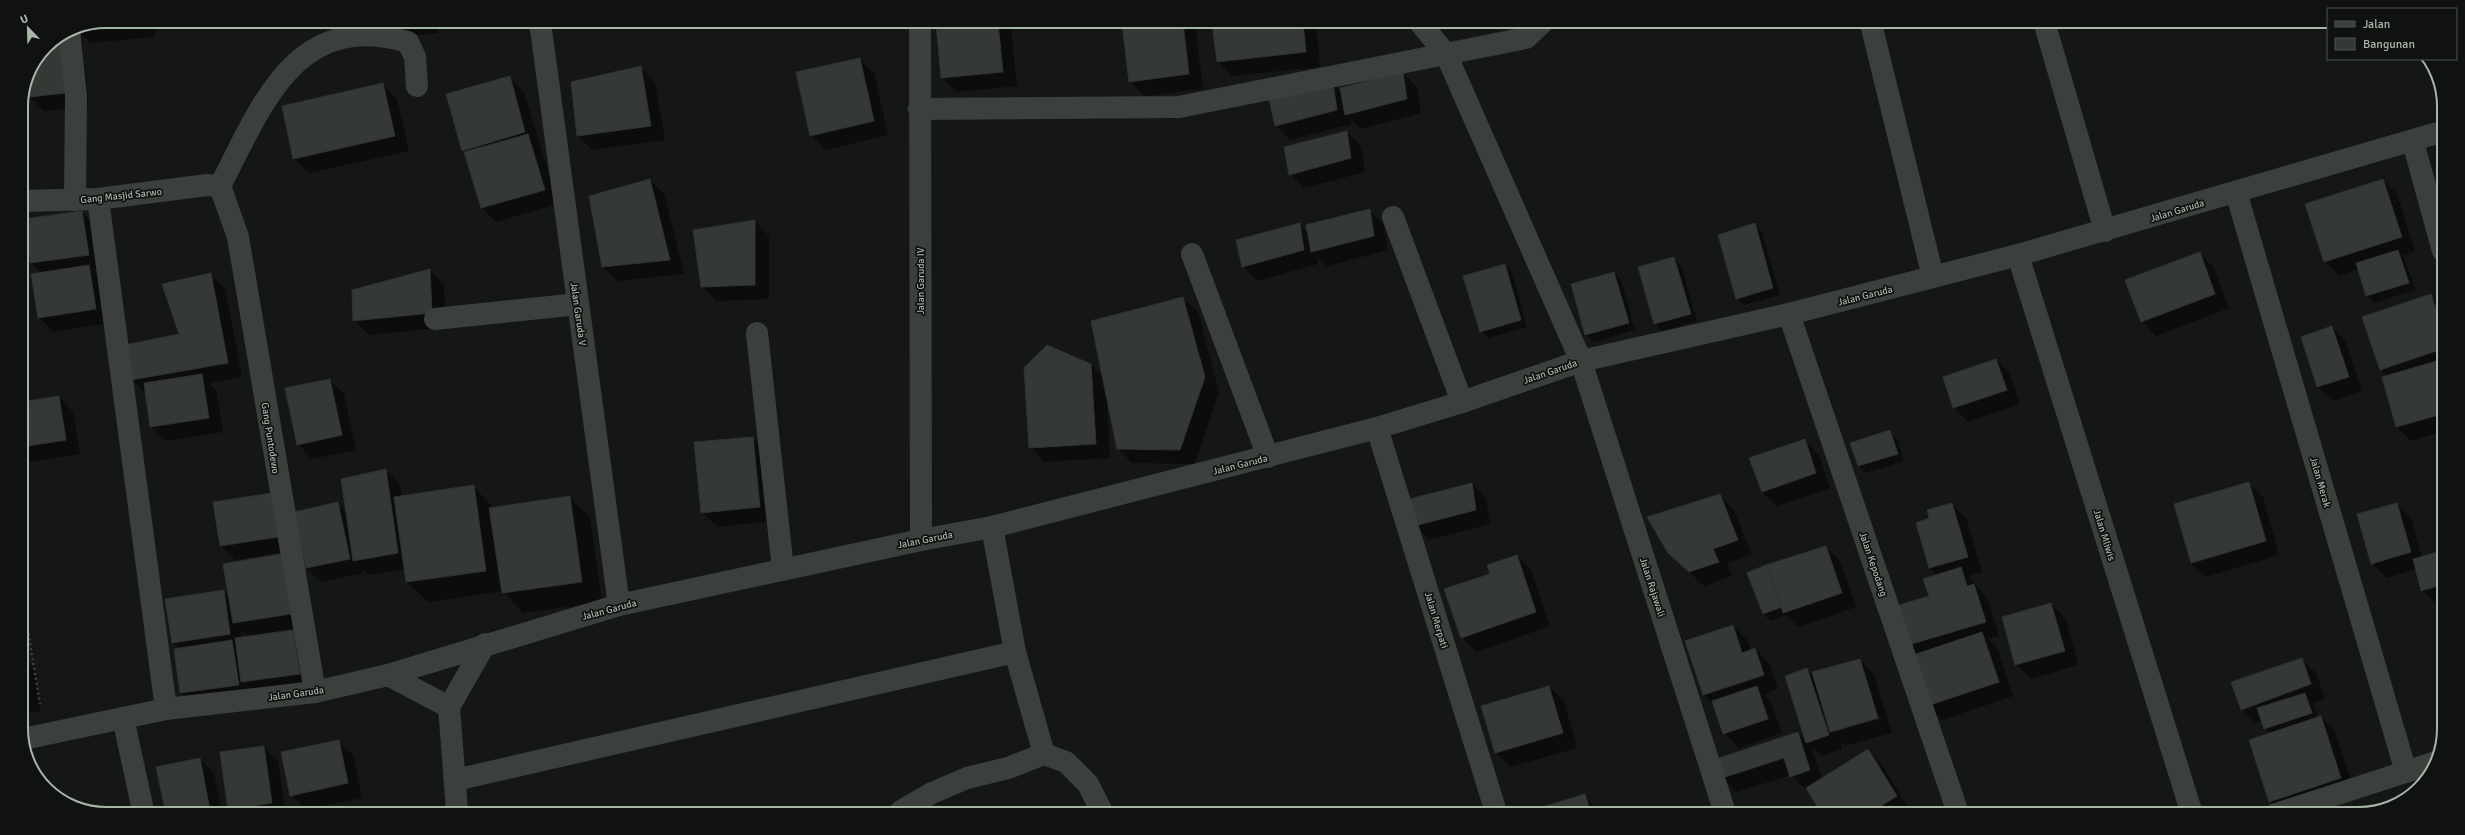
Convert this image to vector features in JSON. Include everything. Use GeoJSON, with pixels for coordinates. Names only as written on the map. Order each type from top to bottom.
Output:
{"type":"FeatureCollection","features":[{"type":"Feature","properties":{"kind":"street","name":"Jalan Garuda V"},"geometry":{"type":"LineString","coordinates":[[541,28],[619,605]]}},
{"type":"Feature","properties":{"kind":"street","name":"Jalan Garuda IV"},"geometry":{"type":"LineString","coordinates":[[920,28],[921,540]]}},
{"type":"Feature","properties":{"kind":"street","name":"Jalan Rajawali"},"geometry":{"type":"LineString","coordinates":[[1424,28],[1446,54],[1580,360],[1723,807]]}},
{"type":"Feature","properties":{"kind":"street"},"geometry":{"type":"LineString","coordinates":[[919,109],[1180,107],[1526,38],[1537,28]]}},
{"type":"Feature","properties":{"kind":"street"},"geometry":{"type":"LineString","coordinates":[[1872,28],[1933,278]]}},
{"type":"Feature","properties":{"kind":"street"},"geometry":{"type":"LineString","coordinates":[[2046,28],[2105,231]]}},
{"type":"Feature","properties":{"kind":"street"},"geometry":{"type":"LineString","coordinates":[[220,186],[266,97],[289,68],[322,44],[351,35],[383,35],[408,42],[415,57],[417,86]]}},
{"type":"Feature","properties":{"kind":"street"},"geometry":{"type":"LineString","coordinates":[[70,37],[76,96],[75,200]]}},
{"type":"Feature","properties":{"kind":"street","name":"Jalan Garuda"},"geometry":{"type":"LineString","coordinates":[[28,738],[166,709],[315,692],[388,675],[485,644],[619,605],[921,540],[992,527],[1377,428],[1462,402],[1580,360],[1789,314],[2018,256],[2413,142],[2437,133]]}},
{"type":"Feature","properties":{"kind":"street"},"geometry":{"type":"LineString","coordinates":[[2413,142],[2437,229]]}},
{"type":"Feature","properties":{"kind":"street","name":"Gang Masjid Sarwo"},"geometry":{"type":"LineString","coordinates":[[28,201],[98,199],[207,185],[220,186]]}},
{"type":"Feature","properties":{"kind":"street","name":"Gang Puntodewo"},"geometry":{"type":"LineString","coordinates":[[220,186],[238,238],[315,692]]}},
{"type":"Feature","properties":{"kind":"street","name":"Jalan Merak"},"geometry":{"type":"LineString","coordinates":[[2236,192],[2406,772]]}},
{"type":"Feature","properties":{"kind":"street"},"geometry":{"type":"LineString","coordinates":[[98,199],[166,709]]}},
{"type":"Feature","properties":{"kind":"street"},"geometry":{"type":"LineString","coordinates":[[1393,217],[1462,402]]}},
{"type":"Feature","properties":{"kind":"street"},"geometry":{"type":"LineString","coordinates":[[1192,254],[1268,457]]}},
{"type":"Feature","properties":{"kind":"street","name":"Jalan Mliwis"},"geometry":{"type":"LineString","coordinates":[[2018,256],[2190,807]]}},
{"type":"Feature","properties":{"kind":"street"},"geometry":{"type":"LineString","coordinates":[[435,319],[578,304]]}},
{"type":"Feature","properties":{"kind":"street","name":"Jalan Kepodang"},"geometry":{"type":"LineString","coordinates":[[1789,314],[1956,807]]}},
{"type":"Feature","properties":{"kind":"street"},"geometry":{"type":"LineString","coordinates":[[757,333],[783,569]]}},
{"type":"Feature","properties":{"kind":"street","name":"Jalan Merpati"},"geometry":{"type":"LineString","coordinates":[[1377,428],[1494,807]]}},
{"type":"Feature","properties":{"kind":"street"},"geometry":{"type":"LineString","coordinates":[[992,527],[1015,652],[1044,754]]}},
{"type":"Feature","properties":{"kind":"street"},"geometry":{"type":"LineString","coordinates":[[457,807],[448,708],[485,644]]}},
{"type":"Feature","properties":{"kind":"street"},"geometry":{"type":"LineString","coordinates":[[455,780],[1015,652]]}},
{"type":"Feature","properties":{"kind":"street"},"geometry":{"type":"LineString","coordinates":[[388,675],[448,708]]}},
{"type":"Feature","properties":{"kind":"street"},"geometry":{"type":"LineString","coordinates":[[123,718],[142,807]]}},
{"type":"Feature","properties":{"kind":"street"},"geometry":{"type":"LineString","coordinates":[[908,807],[932,793],[967,778],[1008,768],[1044,754],[1066,762],[1088,784],[1100,807]]}},
{"type":"Feature","properties":{"kind":"street"},"geometry":{"type":"LineString","coordinates":[[2298,807],[2429,764]]}},
{"type":"Feature","properties":{"kind":"path"},"geometry":{"type":"LineString","coordinates":[[28,633],[44,734]]}},
{"type":"Feature","properties":{"kind":"building"},"geometry":{"type":"Polygon","coordinates":[[[936,28],[999,28],[1003,72],[941,78],[936,28]]]}},
{"type":"Feature","properties":{"kind":"building"},"geometry":{"type":"Polygon","coordinates":[[[1123,28],[1184,28],[1189,74],[1129,82],[1123,28]]]}},
{"type":"Feature","properties":{"kind":"building"},"geometry":{"type":"Polygon","coordinates":[[[1213,28],[1304,28],[1306,52],[1217,62],[1213,28]]]}},
{"type":"Feature","properties":{"kind":"building"},"geometry":{"type":"Polygon","coordinates":[[[70,37],[75,92],[29,97],[29,91],[38,67],[55,47],[70,37]]]}},
{"type":"Feature","properties":{"kind":"building"},"geometry":{"type":"Polygon","coordinates":[[[860,58],[874,121],[810,136],[796,72],[860,58]]]}},
{"type":"Feature","properties":{"kind":"building"},"geometry":{"type":"Polygon","coordinates":[[[641,66],[651,126],[577,136],[571,82],[641,66]]]}},
{"type":"Feature","properties":{"kind":"building"},"geometry":{"type":"Polygon","coordinates":[[[1403,72],[1407,99],[1345,115],[1340,88],[1403,72]]]}},
{"type":"Feature","properties":{"kind":"building"},"geometry":{"type":"Polygon","coordinates":[[[510,76],[525,132],[462,151],[446,94],[510,76]]]}},
{"type":"Feature","properties":{"kind":"building"},"geometry":{"type":"Polygon","coordinates":[[[383,83],[395,136],[293,159],[282,106],[383,83]]]}},
{"type":"Feature","properties":{"kind":"building"},"geometry":{"type":"Polygon","coordinates":[[[1333,83],[1337,110],[1275,126],[1269,99],[1333,83]]]}},
{"type":"Feature","properties":{"kind":"building"},"geometry":{"type":"Polygon","coordinates":[[[1347,131],[1351,158],[1289,175],[1284,147],[1347,131]]]}},
{"type":"Feature","properties":{"kind":"building"},"geometry":{"type":"Polygon","coordinates":[[[528,134],[545,190],[481,208],[464,152],[528,134]]]}},
{"type":"Feature","properties":{"kind":"building"},"geometry":{"type":"Polygon","coordinates":[[[650,179],[670,260],[602,267],[589,196],[650,179]]]}},
{"type":"Feature","properties":{"kind":"building"},"geometry":{"type":"Polygon","coordinates":[[[2383,179],[2402,237],[2324,262],[2305,204],[2383,179]]]}},
{"type":"Feature","properties":{"kind":"building"},"geometry":{"type":"Polygon","coordinates":[[[1370,209],[1374,236],[1311,252],[1306,225],[1370,209]]]}},
{"type":"Feature","properties":{"kind":"building"},"geometry":{"type":"Polygon","coordinates":[[[82,211],[89,255],[30,263],[28,248],[28,218],[82,211]]]}},
{"type":"Feature","properties":{"kind":"building"},"geometry":{"type":"Polygon","coordinates":[[[755,220],[755,285],[701,287],[693,230],[755,220]]]}},
{"type":"Feature","properties":{"kind":"building"},"geometry":{"type":"Polygon","coordinates":[[[1300,223],[1304,250],[1242,267],[1236,240],[1300,223]]]}},
{"type":"Feature","properties":{"kind":"building"},"geometry":{"type":"Polygon","coordinates":[[[1755,223],[1773,288],[1736,299],[1718,235],[1755,223]]]}},
{"type":"Feature","properties":{"kind":"building"},"geometry":{"type":"Polygon","coordinates":[[[2398,250],[2409,283],[2366,296],[2356,263],[2398,250]]]}},
{"type":"Feature","properties":{"kind":"building"},"geometry":{"type":"Polygon","coordinates":[[[2200,252],[2215,294],[2141,322],[2125,280],[2200,252]]]}},
{"type":"Feature","properties":{"kind":"building"},"geometry":{"type":"Polygon","coordinates":[[[1674,257],[1691,314],[1654,324],[1638,267],[1674,257]]]}},
{"type":"Feature","properties":{"kind":"building"},"geometry":{"type":"Polygon","coordinates":[[[1505,264],[1521,320],[1480,332],[1463,276],[1505,264]]]}},
{"type":"Feature","properties":{"kind":"building"},"geometry":{"type":"Polygon","coordinates":[[[89,265],[96,309],[38,318],[31,274],[89,265]]]}},
{"type":"Feature","properties":{"kind":"building"},"geometry":{"type":"Polygon","coordinates":[[[430,269],[432,313],[353,321],[352,290],[430,269]]]}},
{"type":"Feature","properties":{"kind":"building"},"geometry":{"type":"Polygon","coordinates":[[[1614,272],[1629,323],[1585,335],[1571,284],[1614,272]]]}},
{"type":"Feature","properties":{"kind":"building"},"geometry":{"type":"Polygon","coordinates":[[[211,273],[228,363],[131,380],[125,345],[179,334],[162,284],[211,273]]]}},
{"type":"Feature","properties":{"kind":"building"},"geometry":{"type":"Polygon","coordinates":[[[2431,294],[2437,313],[2437,351],[2380,370],[2362,317],[2431,294]]]}},
{"type":"Feature","properties":{"kind":"building"},"geometry":{"type":"Polygon","coordinates":[[[1183,297],[1205,377],[1180,450],[1117,449],[1091,321],[1183,297]]]}},
{"type":"Feature","properties":{"kind":"building"},"geometry":{"type":"Polygon","coordinates":[[[2332,326],[2349,377],[2317,387],[2301,337],[2332,326]]]}},
{"type":"Feature","properties":{"kind":"building"},"geometry":{"type":"Polygon","coordinates":[[[1047,345],[1091,364],[1096,444],[1029,448],[1024,368],[1047,345]]]}},
{"type":"Feature","properties":{"kind":"building"},"geometry":{"type":"Polygon","coordinates":[[[1996,359],[2007,390],[1953,408],[1943,377],[1996,359]]]}},
{"type":"Feature","properties":{"kind":"building"},"geometry":{"type":"Polygon","coordinates":[[[2437,361],[2437,415],[2396,427],[2382,377],[2437,361]]]}},
{"type":"Feature","properties":{"kind":"building"},"geometry":{"type":"Polygon","coordinates":[[[202,374],[209,418],[150,427],[144,383],[202,374]]]}},
{"type":"Feature","properties":{"kind":"building"},"geometry":{"type":"Polygon","coordinates":[[[330,379],[342,435],[297,445],[285,388],[330,379]]]}},
{"type":"Feature","properties":{"kind":"building"},"geometry":{"type":"Polygon","coordinates":[[[59,396],[66,440],[28,446],[28,401],[59,396]]]}},
{"type":"Feature","properties":{"kind":"building"},"geometry":{"type":"Polygon","coordinates":[[[1890,430],[1898,454],[1858,466],[1850,443],[1890,430]]]}},
{"type":"Feature","properties":{"kind":"building"},"geometry":{"type":"Polygon","coordinates":[[[753,437],[760,507],[701,513],[694,442],[753,437]]]}},
{"type":"Feature","properties":{"kind":"building"},"geometry":{"type":"Polygon","coordinates":[[[1805,439],[1816,473],[1762,492],[1749,458],[1805,439]]]}},
{"type":"Feature","properties":{"kind":"building"},"geometry":{"type":"Polygon","coordinates":[[[386,469],[398,553],[353,561],[341,479],[386,469]]]}},
{"type":"Feature","properties":{"kind":"building"},"geometry":{"type":"Polygon","coordinates":[[[2249,482],[2266,541],[2191,563],[2174,504],[2249,482]]]}},
{"type":"Feature","properties":{"kind":"building"},"geometry":{"type":"Polygon","coordinates":[[[1472,483],[1476,510],[1414,526],[1409,499],[1472,483]]]}},
{"type":"Feature","properties":{"kind":"building"},"geometry":{"type":"Polygon","coordinates":[[[474,485],[486,571],[406,582],[394,497],[474,485]]]}},
{"type":"Feature","properties":{"kind":"building"},"geometry":{"type":"Polygon","coordinates":[[[272,493],[278,537],[220,546],[213,502],[272,493]]]}},
{"type":"Feature","properties":{"kind":"building"},"geometry":{"type":"Polygon","coordinates":[[[1720,494],[1738,540],[1713,549],[1719,562],[1689,572],[1668,553],[1647,517],[1720,494]]]}},
{"type":"Feature","properties":{"kind":"building"},"geometry":{"type":"Polygon","coordinates":[[[570,496],[582,582],[502,593],[489,508],[570,496]]]}},
{"type":"Feature","properties":{"kind":"building"},"geometry":{"type":"Polygon","coordinates":[[[338,502],[350,559],[306,568],[294,512],[338,502]]]}},
{"type":"Feature","properties":{"kind":"building"},"geometry":{"type":"Polygon","coordinates":[[[1952,503],[1968,557],[1929,568],[1916,523],[1929,518],[1927,510],[1952,503]]]}},
{"type":"Feature","properties":{"kind":"building"},"geometry":{"type":"Polygon","coordinates":[[[2397,503],[2411,552],[2371,564],[2357,514],[2397,503]]]}},
{"type":"Feature","properties":{"kind":"building"},"geometry":{"type":"Polygon","coordinates":[[[1826,546],[1842,593],[1783,613],[1766,565],[1826,546]]]}},
{"type":"Feature","properties":{"kind":"building"},"geometry":{"type":"Polygon","coordinates":[[[2437,552],[2437,586],[2421,591],[2413,559],[2437,552]]]}},
{"type":"Feature","properties":{"kind":"building"},"geometry":{"type":"Polygon","coordinates":[[[281,554],[291,614],[233,623],[223,564],[281,554]]]}},
{"type":"Feature","properties":{"kind":"building"},"geometry":{"type":"Polygon","coordinates":[[[1517,555],[1536,612],[1461,638],[1444,589],[1490,574],[1487,565],[1517,555]]]}},
{"type":"Feature","properties":{"kind":"building"},"geometry":{"type":"Polygon","coordinates":[[[1766,565],[1782,607],[1763,614],[1747,573],[1766,565]]]}},
{"type":"Feature","properties":{"kind":"building"},"geometry":{"type":"Polygon","coordinates":[[[1961,567],[1967,586],[1974,584],[1986,622],[1905,646],[1893,607],[1929,596],[1923,579],[1961,567]]]}},
{"type":"Feature","properties":{"kind":"building"},"geometry":{"type":"Polygon","coordinates":[[[224,590],[230,634],[172,643],[165,599],[224,590]]]}},
{"type":"Feature","properties":{"kind":"building"},"geometry":{"type":"Polygon","coordinates":[[[2051,603],[2065,651],[2015,665],[2002,617],[2051,603]]]}},
{"type":"Feature","properties":{"kind":"building"},"geometry":{"type":"Polygon","coordinates":[[[1733,625],[1742,653],[1755,648],[1764,675],[1703,695],[1685,641],[1733,625]]]}},
{"type":"Feature","properties":{"kind":"building"},"geometry":{"type":"Polygon","coordinates":[[[293,630],[300,674],[241,682],[235,638],[293,630]]]}},
{"type":"Feature","properties":{"kind":"building"},"geometry":{"type":"Polygon","coordinates":[[[1982,632],[1999,682],[1927,706],[1910,656],[1982,632]]]}},
{"type":"Feature","properties":{"kind":"building"},"geometry":{"type":"Polygon","coordinates":[[[232,640],[239,685],[180,693],[174,649],[232,640]]]}},
{"type":"Feature","properties":{"kind":"building"},"geometry":{"type":"Polygon","coordinates":[[[2302,658],[2311,684],[2241,710],[2231,682],[2302,658]]]}},
{"type":"Feature","properties":{"kind":"building"},"geometry":{"type":"Polygon","coordinates":[[[1860,659],[1878,718],[1830,732],[1812,672],[1860,659]]]}},
{"type":"Feature","properties":{"kind":"building"},"geometry":{"type":"Polygon","coordinates":[[[1807,668],[1829,735],[1806,743],[1785,676],[1807,668]]]}},
{"type":"Feature","properties":{"kind":"building"},"geometry":{"type":"Polygon","coordinates":[[[1549,686],[1563,733],[1495,753],[1481,706],[1549,686]]]}},
{"type":"Feature","properties":{"kind":"building"},"geometry":{"type":"Polygon","coordinates":[[[1757,686],[1768,719],[1723,734],[1712,701],[1757,686]]]}},
{"type":"Feature","properties":{"kind":"building"},"geometry":{"type":"Polygon","coordinates":[[[2305,693],[2312,713],[2264,729],[2257,708],[2305,693]]]}},
{"type":"Feature","properties":{"kind":"building"},"geometry":{"type":"Polygon","coordinates":[[[2321,716],[2341,778],[2269,802],[2249,740],[2321,716]]]}},
{"type":"Feature","properties":{"kind":"building"},"geometry":{"type":"Polygon","coordinates":[[[1798,732],[1810,770],[1790,777],[1784,758],[1722,778],[1716,759],[1798,732]]]}},
{"type":"Feature","properties":{"kind":"building"},"geometry":{"type":"Polygon","coordinates":[[[339,740],[348,783],[290,796],[281,752],[339,740]]]}},
{"type":"Feature","properties":{"kind":"building"},"geometry":{"type":"Polygon","coordinates":[[[264,746],[272,803],[247,807],[228,807],[220,752],[264,746]]]}},
{"type":"Feature","properties":{"kind":"building"},"geometry":{"type":"Polygon","coordinates":[[[1868,749],[1897,796],[1880,807],[1817,807],[1806,788],[1868,749]]]}},
{"type":"Feature","properties":{"kind":"building"},"geometry":{"type":"Polygon","coordinates":[[[200,758],[209,807],[164,807],[156,767],[200,758]]]}},
{"type":"Feature","properties":{"kind":"building"},"geometry":{"type":"Polygon","coordinates":[[[1585,794],[1589,807],[1542,807],[1585,794]]]}}]}
